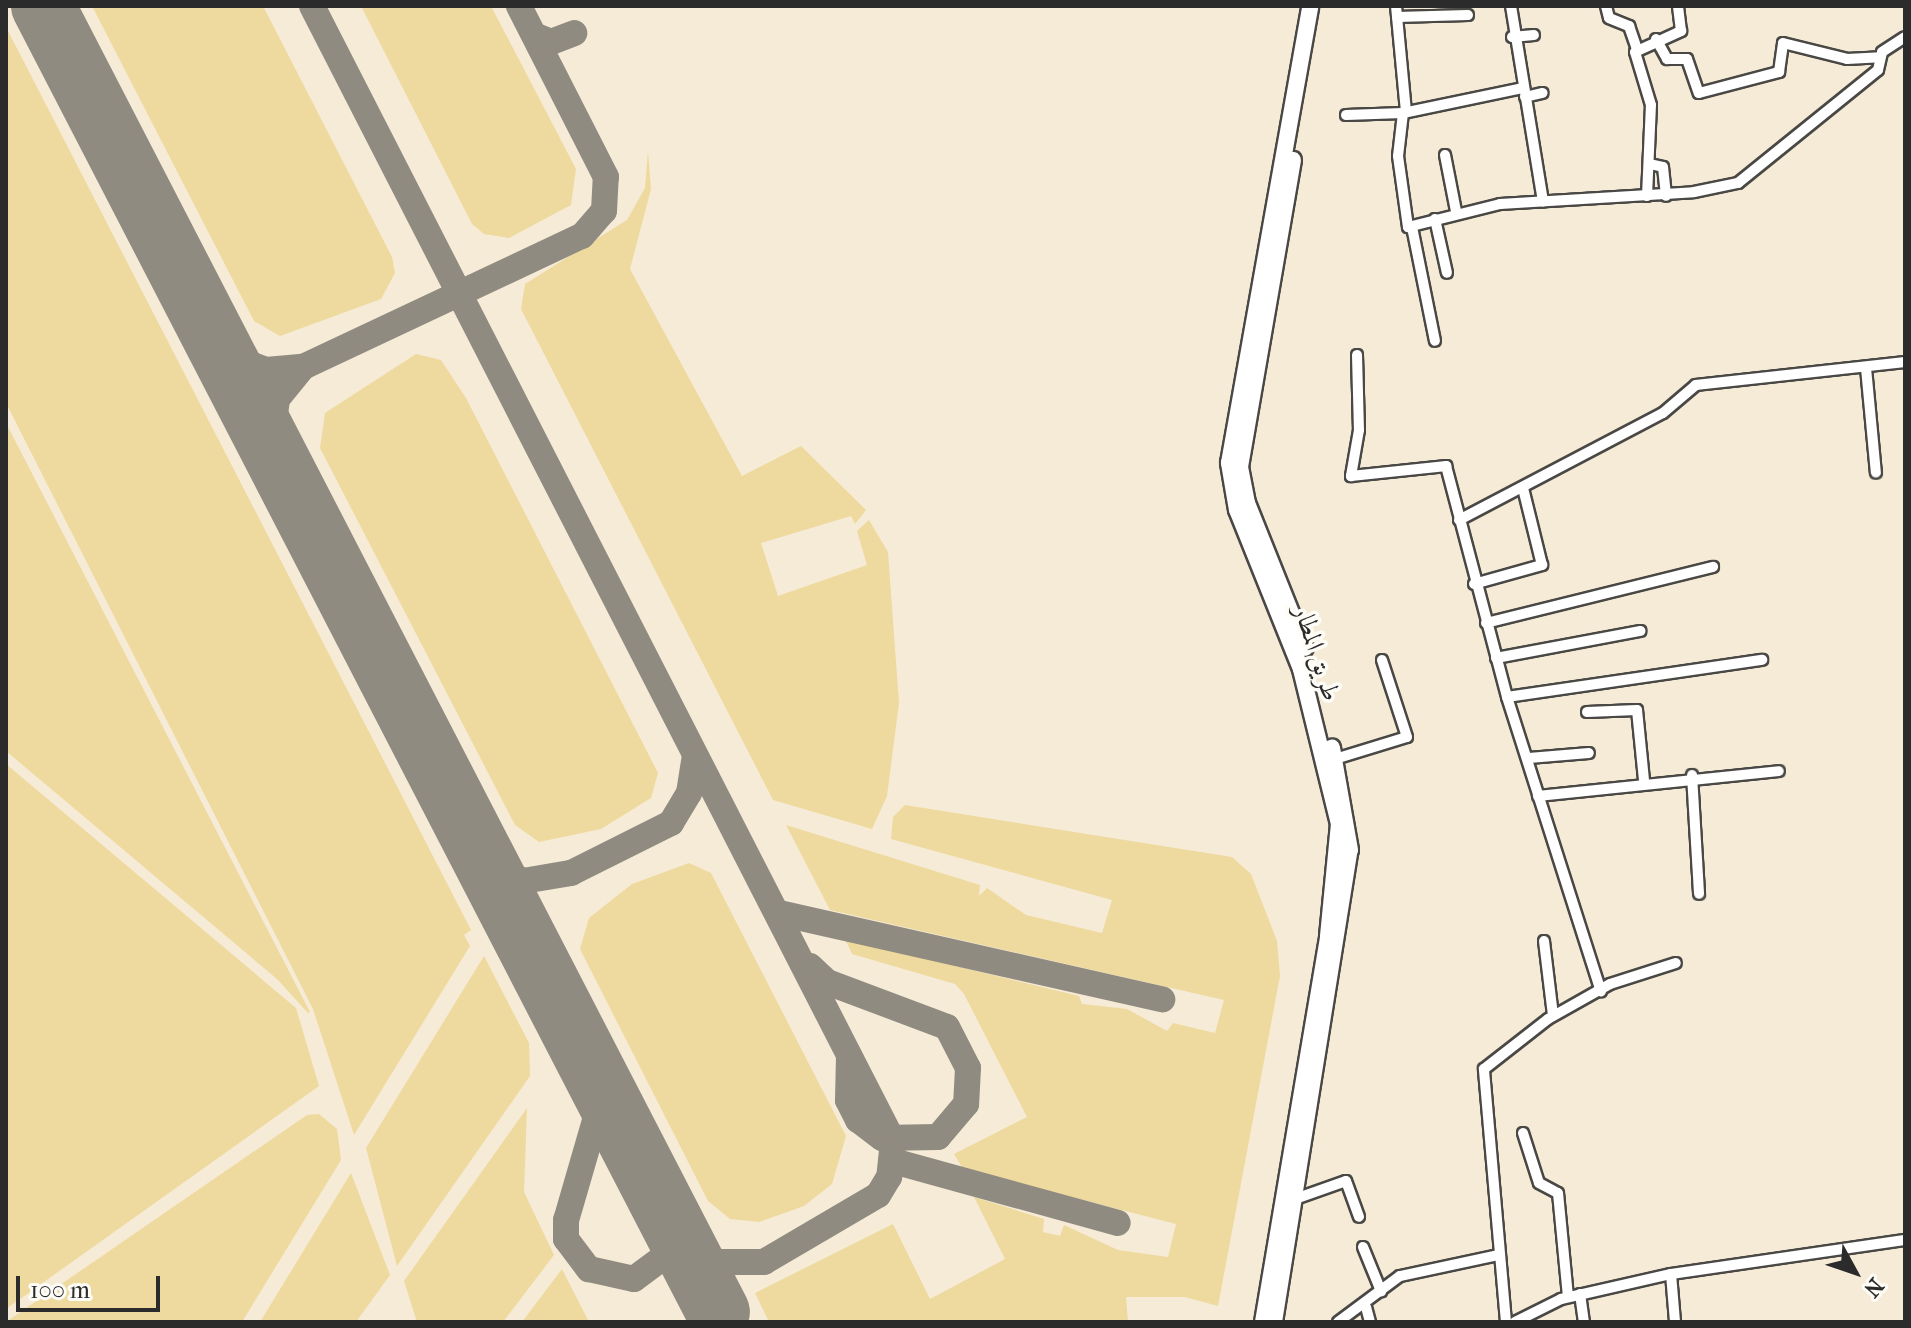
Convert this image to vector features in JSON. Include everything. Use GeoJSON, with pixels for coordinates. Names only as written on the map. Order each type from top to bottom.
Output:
{"type":"FeatureCollection","features":[{"type":"Feature","properties":{"kind":"main road","name":"طريق المطار"},"geometry":{"type":"LineString","coordinates":[[1274,1322],[1281,1245],[1328,936],[1339,824],[1301,669],[1237,510],[1229,463],[1310,6]]}},
{"type":"Feature","properties":{"kind":"main road","name":"طريق المطار"},"geometry":{"type":"LineString","coordinates":[[1263,1322],[1295,1199],[1350,850],[1335,759],[1306,651],[1247,503],[1240,467],[1321,6]]}},
{"type":"Feature","properties":{"kind":"street"},"geometry":{"type":"LineString","coordinates":[[1511,6],[1512,37],[1535,143],[1543,201]]}},
{"type":"Feature","properties":{"kind":"street"},"geometry":{"type":"LineString","coordinates":[[1606,6],[1609,18],[1629,26],[1651,105],[1647,196]]}},
{"type":"Feature","properties":{"kind":"street"},"geometry":{"type":"LineString","coordinates":[[1637,49],[1681,31],[1678,6]]}},
{"type":"Feature","properties":{"kind":"street"},"geometry":{"type":"LineString","coordinates":[[1435,341],[1412,227],[1401,198],[1404,112],[1396,12],[1468,15]]}},
{"type":"Feature","properties":{"kind":"street"},"geometry":{"type":"LineString","coordinates":[[1512,37],[1534,35]]}},
{"type":"Feature","properties":{"kind":"street"},"geometry":{"type":"LineString","coordinates":[[1656,39],[1667,59],[1687,59],[1699,93],[1779,72],[1783,43],[1847,59],[1880,57],[1905,37]]}},
{"type":"Feature","properties":{"kind":"street"},"geometry":{"type":"LineString","coordinates":[[1412,227],[1456,211],[1543,201],[1666,196],[1738,183],[1878,70],[1880,57]]}},
{"type":"Feature","properties":{"kind":"street"},"geometry":{"type":"LineString","coordinates":[[1346,115],[1404,112],[1524,93],[1543,93]]}},
{"type":"Feature","properties":{"kind":"street"},"geometry":{"type":"LineString","coordinates":[[1535,143],[1547,140]]}},
{"type":"Feature","properties":{"kind":"street"},"geometry":{"type":"LineString","coordinates":[[1445,155],[1456,211]]}},
{"type":"Feature","properties":{"kind":"street"},"geometry":{"type":"LineString","coordinates":[[1650,164],[1663,167],[1666,196]]}},
{"type":"Feature","properties":{"kind":"street"},"geometry":{"type":"LineString","coordinates":[[1435,219],[1447,273]]}},
{"type":"Feature","properties":{"kind":"street"},"geometry":{"type":"LineString","coordinates":[[1357,355],[1359,430],[1351,476],[1445,464],[1474,584],[1507,697],[1601,991]]}},
{"type":"Feature","properties":{"kind":"street"},"geometry":{"type":"LineString","coordinates":[[1459,520],[1663,413],[1696,385],[1905,362]]}},
{"type":"Feature","properties":{"kind":"street"},"geometry":{"type":"LineString","coordinates":[[1866,368],[1876,473]]}},
{"type":"Feature","properties":{"kind":"street"},"geometry":{"type":"LineString","coordinates":[[1474,584],[1541,566],[1523,488]]}},
{"type":"Feature","properties":{"kind":"street"},"geometry":{"type":"LineString","coordinates":[[1486,623],[1713,567]]}},
{"type":"Feature","properties":{"kind":"street"},"geometry":{"type":"LineString","coordinates":[[1496,658],[1640,631]]}},
{"type":"Feature","properties":{"kind":"street"},"geometry":{"type":"LineString","coordinates":[[1335,759],[1407,737],[1382,660]]}},
{"type":"Feature","properties":{"kind":"street"},"geometry":{"type":"LineString","coordinates":[[1507,697],[1762,660]]}},
{"type":"Feature","properties":{"kind":"street"},"geometry":{"type":"LineString","coordinates":[[1587,712],[1637,710],[1644,780]]}},
{"type":"Feature","properties":{"kind":"street"},"geometry":{"type":"LineString","coordinates":[[1529,758],[1589,753]]}},
{"type":"Feature","properties":{"kind":"street"},"geometry":{"type":"LineString","coordinates":[[1538,796],[1692,775],[1779,771]]}},
{"type":"Feature","properties":{"kind":"street"},"geometry":{"type":"LineString","coordinates":[[1692,775],[1699,894]]}},
{"type":"Feature","properties":{"kind":"street"},"geometry":{"type":"LineString","coordinates":[[1544,941],[1553,1015]]}},
{"type":"Feature","properties":{"kind":"street"},"geometry":{"type":"LineString","coordinates":[[1506,1322],[1482,1076],[1553,1015],[1601,991],[1676,963]]}},
{"type":"Feature","properties":{"kind":"street"},"geometry":{"type":"LineString","coordinates":[[1523,1133],[1539,1183],[1558,1193],[1568,1297]]}},
{"type":"Feature","properties":{"kind":"street"},"geometry":{"type":"LineString","coordinates":[[1295,1199],[1346,1181],[1359,1217]]}},
{"type":"Feature","properties":{"kind":"street"},"geometry":{"type":"LineString","coordinates":[[1515,1322],[1568,1297],[1671,1274],[1905,1240]]}},
{"type":"Feature","properties":{"kind":"street"},"geometry":{"type":"LineString","coordinates":[[1363,1247],[1381,1291]]}},
{"type":"Feature","properties":{"kind":"street"},"geometry":{"type":"LineString","coordinates":[[1341,1321],[1366,1307],[1381,1291],[1412,1272],[1499,1255]]}},
{"type":"Feature","properties":{"kind":"street"},"geometry":{"type":"LineString","coordinates":[[1671,1274],[1675,1322]]}},
{"type":"Feature","properties":{"kind":"street"},"geometry":{"type":"LineString","coordinates":[[1580,1294],[1584,1322]]}},
{"type":"Feature","properties":{"kind":"street"},"geometry":{"type":"LineString","coordinates":[[1366,1307],[1370,1322]]}},
{"type":"Feature","properties":{"kind":"sand"},"geometry":{"type":"Polygon","coordinates":[[[92,6],[263,6],[392,257],[395,273],[381,299],[280,336],[254,321],[92,6]]]}},
{"type":"Feature","properties":{"kind":"sand"},"geometry":{"type":"Polygon","coordinates":[[[361,6],[491,6],[576,169],[571,205],[509,238],[484,234],[472,224],[361,6]]]}},
{"type":"Feature","properties":{"kind":"sand"},"geometry":{"type":"Polygon","coordinates":[[[6,27],[471,930],[464,935],[470,946],[354,1135],[313,1009],[6,403],[6,27]]]}},
{"type":"Feature","properties":{"kind":"sand"},"geometry":{"type":"Polygon","coordinates":[[[648,151],[651,189],[630,269],[742,476],[801,446],[866,510],[855,524],[851,516],[761,543],[778,596],[867,565],[857,531],[869,520],[888,552],[899,703],[887,796],[872,829],[773,800],[521,309],[525,284],[627,220],[645,188],[648,151]]]}},
{"type":"Feature","properties":{"kind":"sand"},"geometry":{"type":"Polygon","coordinates":[[[416,354],[441,360],[466,398],[658,773],[651,798],[601,829],[539,842],[515,825],[320,448],[325,413],[416,354]]]}},
{"type":"Feature","properties":{"kind":"sand"},"geometry":{"type":"Polygon","coordinates":[[[6,423],[310,1012],[277,979],[6,751],[6,423]]]}},
{"type":"Feature","properties":{"kind":"sand"},"geometry":{"type":"Polygon","coordinates":[[[6,764],[296,1008],[319,1086],[6,1309],[6,764]]]}},
{"type":"Feature","properties":{"kind":"sand"},"geometry":{"type":"Polygon","coordinates":[[[905,805],[1232,857],[1251,874],[1277,941],[1280,976],[1218,1306],[1185,1297],[1126,1297],[1128,1322],[769,1322],[755,1293],[893,1224],[930,1299],[1005,1259],[974,1197],[1044,1219],[1043,1232],[1060,1236],[1064,1225],[1118,1250],[1168,1257],[1176,1224],[963,1169],[954,1154],[1027,1117],[964,994],[955,984],[852,954],[845,939],[1079,996],[1082,1004],[1127,1009],[1167,1031],[1173,1023],[1215,1033],[1224,1000],[830,910],[786,825],[980,885],[979,896],[987,888],[1026,915],[1102,933],[1112,900],[891,839],[893,817],[905,805]]]}},
{"type":"Feature","properties":{"kind":"sand"},"geometry":{"type":"Polygon","coordinates":[[[689,863],[711,873],[846,1136],[832,1184],[804,1206],[759,1222],[730,1219],[708,1201],[580,949],[589,918],[632,884],[689,863]]]}},
{"type":"Feature","properties":{"kind":"sand"},"geometry":{"type":"Polygon","coordinates":[[[484,956],[529,1043],[530,1076],[397,1266],[366,1148],[484,956]]]}},
{"type":"Feature","properties":{"kind":"sand"},"geometry":{"type":"Polygon","coordinates":[[[527,1108],[524,1192],[554,1255],[503,1322],[417,1322],[404,1281],[527,1108]]]}},
{"type":"Feature","properties":{"kind":"sand"},"geometry":{"type":"Polygon","coordinates":[[[319,1114],[337,1129],[341,1160],[242,1322],[6,1322],[307,1115],[319,1114]]]}},
{"type":"Feature","properties":{"kind":"sand"},"geometry":{"type":"Polygon","coordinates":[[[351,1173],[390,1275],[356,1322],[260,1322],[351,1173]]]}},
{"type":"Feature","properties":{"kind":"sand"},"geometry":{"type":"Polygon","coordinates":[[[562,1269],[589,1322],[522,1322],[562,1269]]]}},
{"type":"Feature","properties":{"kind":"taxiway"},"geometry":{"type":"LineString","coordinates":[[42,6],[45,9]]}},
{"type":"Feature","properties":{"kind":"taxiway"},"geometry":{"type":"LineString","coordinates":[[312,6],[893,1141],[889,1177],[878,1195],[764,1262],[715,1262],[678,1236]]}},
{"type":"Feature","properties":{"kind":"taxiway"},"geometry":{"type":"LineString","coordinates":[[303,367],[582,236],[604,211],[606,177],[519,6]]}},
{"type":"Feature","properties":{"kind":"taxiway"},"geometry":{"type":"LineString","coordinates":[[534,35],[551,42],[574,33]]}},
{"type":"Feature","properties":{"kind":"taxiway"},"geometry":{"type":"LineString","coordinates":[[219,352],[266,370],[303,367],[277,399],[270,453]]}},
{"type":"Feature","properties":{"kind":"taxiway"},"geometry":{"type":"LineString","coordinates":[[480,859],[523,881],[571,873],[671,823],[689,793],[695,757]]}},
{"type":"Feature","properties":{"kind":"taxiway"},"geometry":{"type":"LineString","coordinates":[[779,913],[1162,999]]}},
{"type":"Feature","properties":{"kind":"taxiway"},"geometry":{"type":"LineString","coordinates":[[810,966],[827,982],[947,1027],[968,1068],[966,1104],[938,1137],[882,1138],[858,1120],[848,1100],[849,1056]]}},
{"type":"Feature","properties":{"kind":"taxiway"},"geometry":{"type":"LineString","coordinates":[[603,1093],[566,1220],[566,1239],[589,1269],[634,1279],[673,1250],[675,1197],[646,1169]]}},
{"type":"Feature","properties":{"kind":"taxiway"},"geometry":{"type":"LineString","coordinates":[[893,1161],[1118,1223]]}},
{"type":"Feature","properties":{"kind":"runway"},"geometry":{"type":"LineString","coordinates":[[43,6],[718,1312]]}}]}
